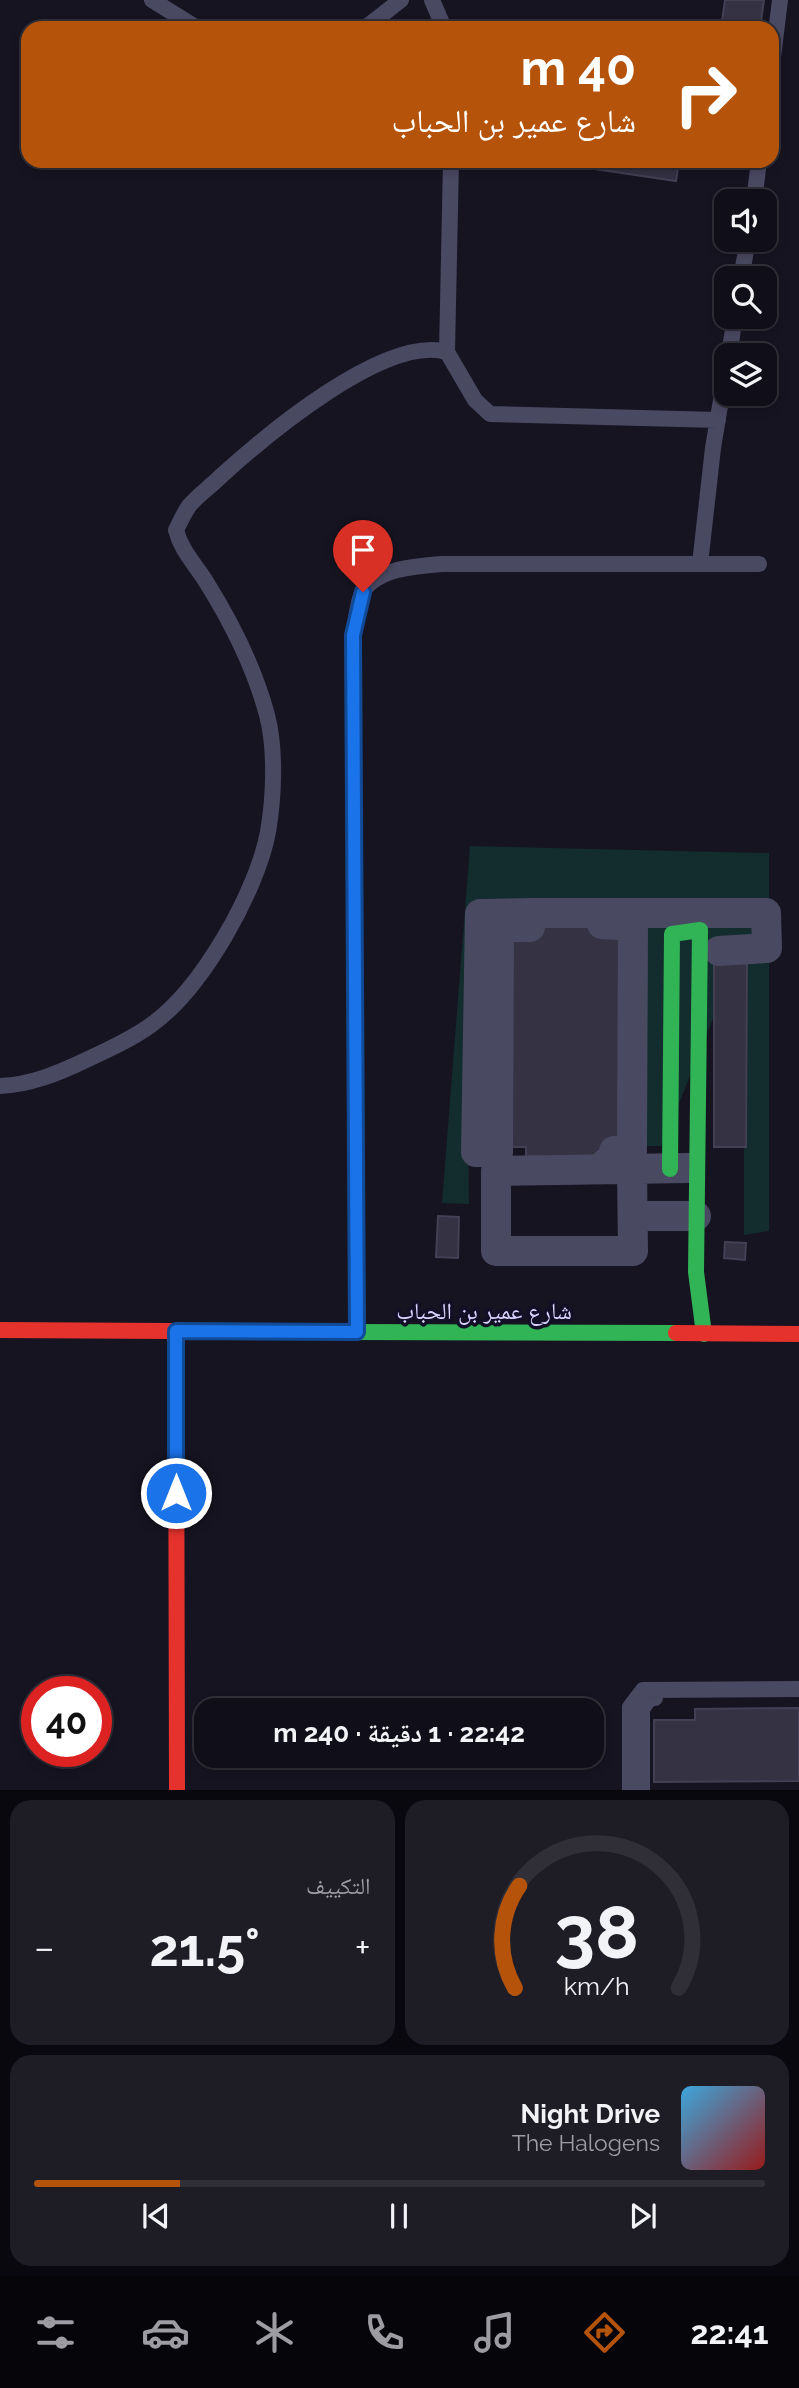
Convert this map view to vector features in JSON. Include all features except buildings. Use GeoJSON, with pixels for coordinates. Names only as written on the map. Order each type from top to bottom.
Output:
{"type":"FeatureCollection","features":[{"type":"Feature","properties":{"kind":"street"},"geometry":{"type":"LineString","coordinates":[[602,913],[602,926],[633,926],[632,1151],[614,1151],[614,1163],[521,1163],[521,1152],[476,1152],[480,914],[531,913],[602,913],[766,913],[766,948],[719,951]]}},
{"type":"Feature","properties":{"kind":"street"},"geometry":{"type":"LineString","coordinates":[[683,1168],[700,930],[672,933],[683,1168],[696,1216],[693,1334]]}},
{"type":"Feature","properties":{"kind":"street"},"geometry":{"type":"LineString","coordinates":[[632,1169],[633,1251],[496,1251],[496,1171],[683,1168]]}},
{"type":"Feature","properties":{"kind":"street"},"geometry":{"type":"LineString","coordinates":[[633,1216],[696,1216]]}},
{"type":"Feature","properties":{"kind":"street","name":"شارع عمير بن الحباب"},"geometry":{"type":"LineString","coordinates":[[0,1330],[799,1335]]}},
{"type":"Feature","properties":{"kind":"street"},"geometry":{"type":"LineString","coordinates":[[176,1331],[177,1790]]}},
{"type":"Feature","properties":{"kind":"lane"},"geometry":{"type":"LineString","coordinates":[[152,0],[186,21]]}},
{"type":"Feature","properties":{"kind":"lane"},"geometry":{"type":"LineString","coordinates":[[374,21],[401,0]]}},
{"type":"Feature","properties":{"kind":"lane"},"geometry":{"type":"LineString","coordinates":[[432,0],[441,21]]}},
{"type":"Feature","properties":{"kind":"lane"},"geometry":{"type":"LineString","coordinates":[[777,21],[780,0]]}},
{"type":"Feature","properties":{"kind":"lane"},"geometry":{"type":"LineString","coordinates":[[451,168],[447,352],[475,400],[490,414],[718,420]]}},
{"type":"Feature","properties":{"kind":"lane"},"geometry":{"type":"LineString","coordinates":[[756,189],[758,168]]}},
{"type":"Feature","properties":{"kind":"lane"},"geometry":{"type":"LineString","coordinates":[[0,1086],[17,1085],[59,1073],[153,1024],[190,987],[215,952],[246,896],[268,832],[272,775],[268,718],[251,660],[204,579],[179,543],[176,530],[189,506],[292,414],[330,391],[405,355],[433,348],[447,352]]}},
{"type":"Feature","properties":{"kind":"lane"},"geometry":{"type":"LineString","coordinates":[[700,564],[720,406]]}},
{"type":"Feature","properties":{"kind":"lane"},"geometry":{"type":"LineString","coordinates":[[357,1332],[353,635],[363,592],[383,575],[417,565],[759,564]]}},
{"type":"Feature","properties":{"kind":"lane"},"geometry":{"type":"LineString","coordinates":[[630,1790],[630,1707],[643,1690],[799,1689]]}},
{"type":"Feature","properties":{"kind":"lane"},"geometry":{"type":"LineString","coordinates":[[642,1790],[642,1709],[650,1698],[799,1697]]}},
{"type":"Feature","properties":{"kind":"green space"},"geometry":{"type":"Polygon","coordinates":[[[470,846],[769,853],[769,1231],[744,1235],[744,941],[662,1146],[468,1146],[469,1204],[442,1203],[470,846]]]}},
{"type":"Feature","properties":{"kind":"traffic: fast"},"geometry":{"type":"LineString","coordinates":[[670,1169],[672,934],[700,930],[696,1272],[704,1334]]}},
{"type":"Feature","properties":{"kind":"traffic: fast"},"geometry":{"type":"LineString","coordinates":[[349,1332],[676,1333]]}},
{"type":"Feature","properties":{"kind":"traffic: jam"},"geometry":{"type":"LineString","coordinates":[[0,1330],[349,1332]]}},
{"type":"Feature","properties":{"kind":"traffic: jam"},"geometry":{"type":"LineString","coordinates":[[176,1331],[177,1790]]}},
{"type":"Feature","properties":{"kind":"traffic: jam"},"geometry":{"type":"LineString","coordinates":[[676,1333],[799,1334]]}},
{"type":"Feature","properties":{"kind":"route"},"geometry":{"type":"LineString","coordinates":[[176,1493],[176,1331],[357,1332],[353,635],[363,592]]}}]}
